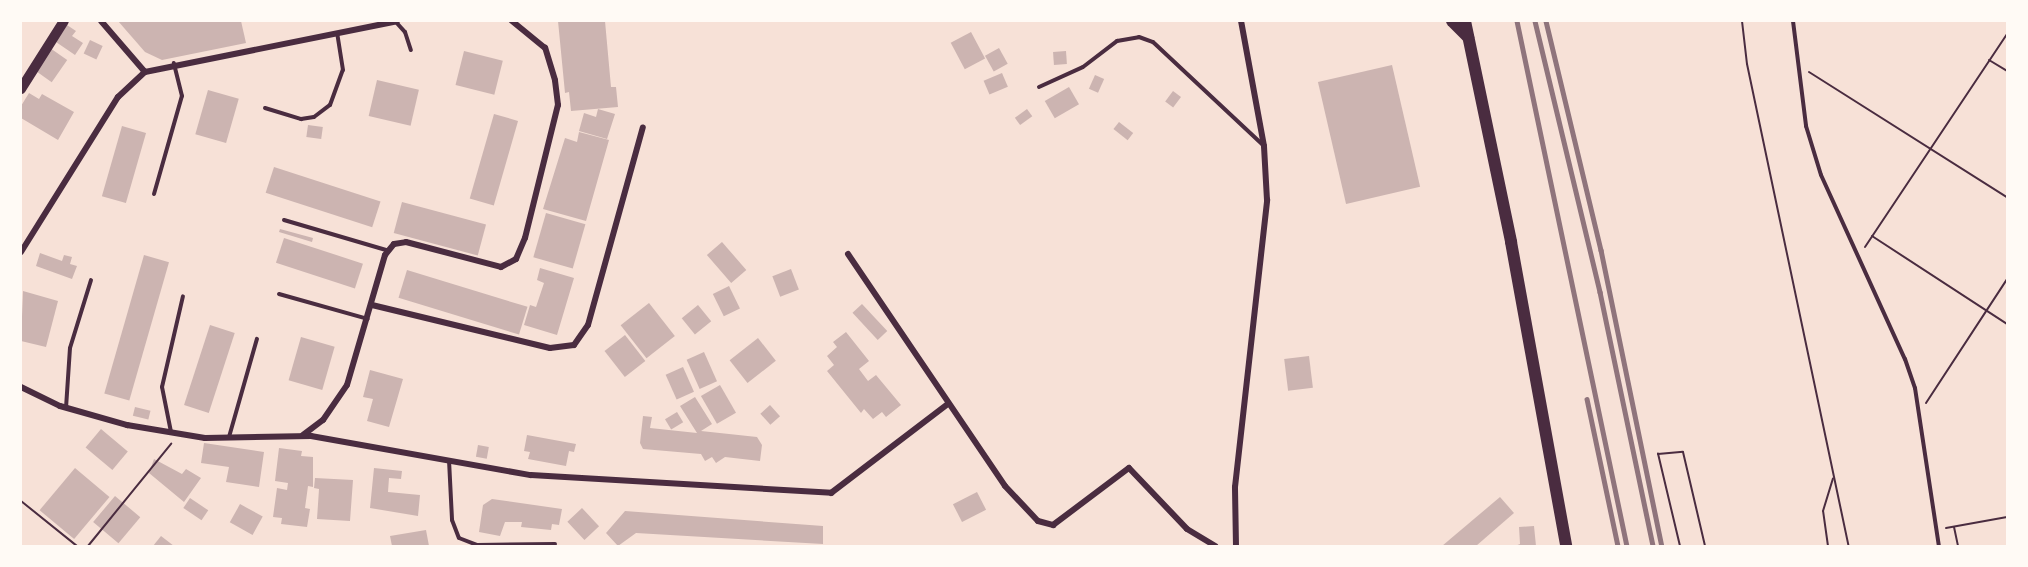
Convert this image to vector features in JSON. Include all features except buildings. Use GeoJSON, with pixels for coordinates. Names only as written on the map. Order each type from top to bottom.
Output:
{"type":"FeatureCollection","features":[{"type":"Feature","properties":{"kind":"main road"},"geometry":{"type":"LineString","coordinates":[[1452,21],[1470,39]]}},
{"type":"Feature","properties":{"kind":"main road"},"geometry":{"type":"LineString","coordinates":[[1465,21],[1566,546]]}},
{"type":"Feature","properties":{"kind":"street"},"geometry":{"type":"LineString","coordinates":[[21,89],[64,21]]}},
{"type":"Feature","properties":{"kind":"street"},"geometry":{"type":"LineString","coordinates":[[100,21],[145,72]]}},
{"type":"Feature","properties":{"kind":"street"},"geometry":{"type":"LineString","coordinates":[[21,252],[118,97],[145,72],[174,63],[396,21]]}},
{"type":"Feature","properties":{"kind":"street"},"geometry":{"type":"LineString","coordinates":[[303,436],[323,420],[347,385],[389,251],[394,244],[406,242],[501,267],[516,259],[525,238],[558,105],[555,81],[545,48],[513,21]]}},
{"type":"Feature","properties":{"kind":"street"},"geometry":{"type":"LineString","coordinates":[[1236,546],[1235,487],[1266,218],[1264,146],[1241,21]]}},
{"type":"Feature","properties":{"kind":"street"},"geometry":{"type":"LineString","coordinates":[[372,305],[550,348],[574,345],[588,325],[643,128]]}},
{"type":"Feature","properties":{"kind":"street"},"geometry":{"type":"LineString","coordinates":[[848,254],[1005,486],[1038,521],[1053,525],[1129,468],[1187,529],[1215,546]]}},
{"type":"Feature","properties":{"kind":"street"},"geometry":{"type":"LineString","coordinates":[[21,387],[66,408],[180,434],[303,436],[449,459],[531,475],[831,493],[948,404]]}},
{"type":"Feature","properties":{"kind":"lane"},"geometry":{"type":"LineString","coordinates":[[396,21],[405,32],[411,50]]}},
{"type":"Feature","properties":{"kind":"lane"},"geometry":{"type":"LineString","coordinates":[[1793,21],[1806,126],[1821,176],[1905,358],[1920,413],[1939,546]]}},
{"type":"Feature","properties":{"kind":"lane"},"geometry":{"type":"LineString","coordinates":[[265,108],[301,119],[314,117],[330,105],[343,70],[337,33]]}},
{"type":"Feature","properties":{"kind":"lane"},"geometry":{"type":"LineString","coordinates":[[1039,87],[1083,67],[1116,41],[1139,37],[1153,42],[1264,146]]}},
{"type":"Feature","properties":{"kind":"lane"},"geometry":{"type":"LineString","coordinates":[[154,194],[182,96],[174,63]]}},
{"type":"Feature","properties":{"kind":"lane"},"geometry":{"type":"LineString","coordinates":[[284,220],[389,251]]}},
{"type":"Feature","properties":{"kind":"lane"},"geometry":{"type":"LineString","coordinates":[[66,408],[70,348],[92,280]]}},
{"type":"Feature","properties":{"kind":"lane"},"geometry":{"type":"LineString","coordinates":[[279,294],[368,320]]}},
{"type":"Feature","properties":{"kind":"lane"},"geometry":{"type":"LineString","coordinates":[[171,432],[162,387],[183,296]]}},
{"type":"Feature","properties":{"kind":"lane"},"geometry":{"type":"LineString","coordinates":[[229,436],[257,339]]}},
{"type":"Feature","properties":{"kind":"lane"},"geometry":{"type":"LineString","coordinates":[[449,459],[452,520],[459,538],[477,545],[555,544]]}},
{"type":"Feature","properties":{"kind":"path"},"geometry":{"type":"LineString","coordinates":[[1742,21],[1747,64],[1849,546]]}},
{"type":"Feature","properties":{"kind":"path"},"geometry":{"type":"LineString","coordinates":[[1858,257],[2007,33]]}},
{"type":"Feature","properties":{"kind":"path"},"geometry":{"type":"LineString","coordinates":[[1989,60],[2007,71]]}},
{"type":"Feature","properties":{"kind":"path"},"geometry":{"type":"LineString","coordinates":[[1797,64],[2007,197]]}},
{"type":"Feature","properties":{"kind":"path"},"geometry":{"type":"LineString","coordinates":[[1872,236],[2007,324]]}},
{"type":"Feature","properties":{"kind":"path"},"geometry":{"type":"LineString","coordinates":[[1920,413],[2007,279]]}},
{"type":"Feature","properties":{"kind":"path"},"geometry":{"type":"LineString","coordinates":[[88,546],[180,434]]}},
{"type":"Feature","properties":{"kind":"path"},"geometry":{"type":"LineString","coordinates":[[1680,546],[1658,454],[1683,452],[1705,546]]}},
{"type":"Feature","properties":{"kind":"path"},"geometry":{"type":"LineString","coordinates":[[1828,546],[1823,511],[1833,478]]}},
{"type":"Feature","properties":{"kind":"path"},"geometry":{"type":"LineString","coordinates":[[21,501],[77,546]]}},
{"type":"Feature","properties":{"kind":"path"},"geometry":{"type":"LineString","coordinates":[[1938,530],[2007,517]]}},
{"type":"Feature","properties":{"kind":"path"},"geometry":{"type":"LineString","coordinates":[[1954,527],[1958,546]]}},
{"type":"Feature","properties":{"kind":"railway"},"geometry":{"type":"LineString","coordinates":[[1517,21],[1627,546]]}},
{"type":"Feature","properties":{"kind":"railway"},"geometry":{"type":"LineString","coordinates":[[1535,21],[1600,292],[1653,546]]}},
{"type":"Feature","properties":{"kind":"railway"},"geometry":{"type":"LineString","coordinates":[[1546,21],[1601,250],[1662,546]]}},
{"type":"Feature","properties":{"kind":"railway"},"geometry":{"type":"LineString","coordinates":[[1587,399],[1618,546]]}}]}
